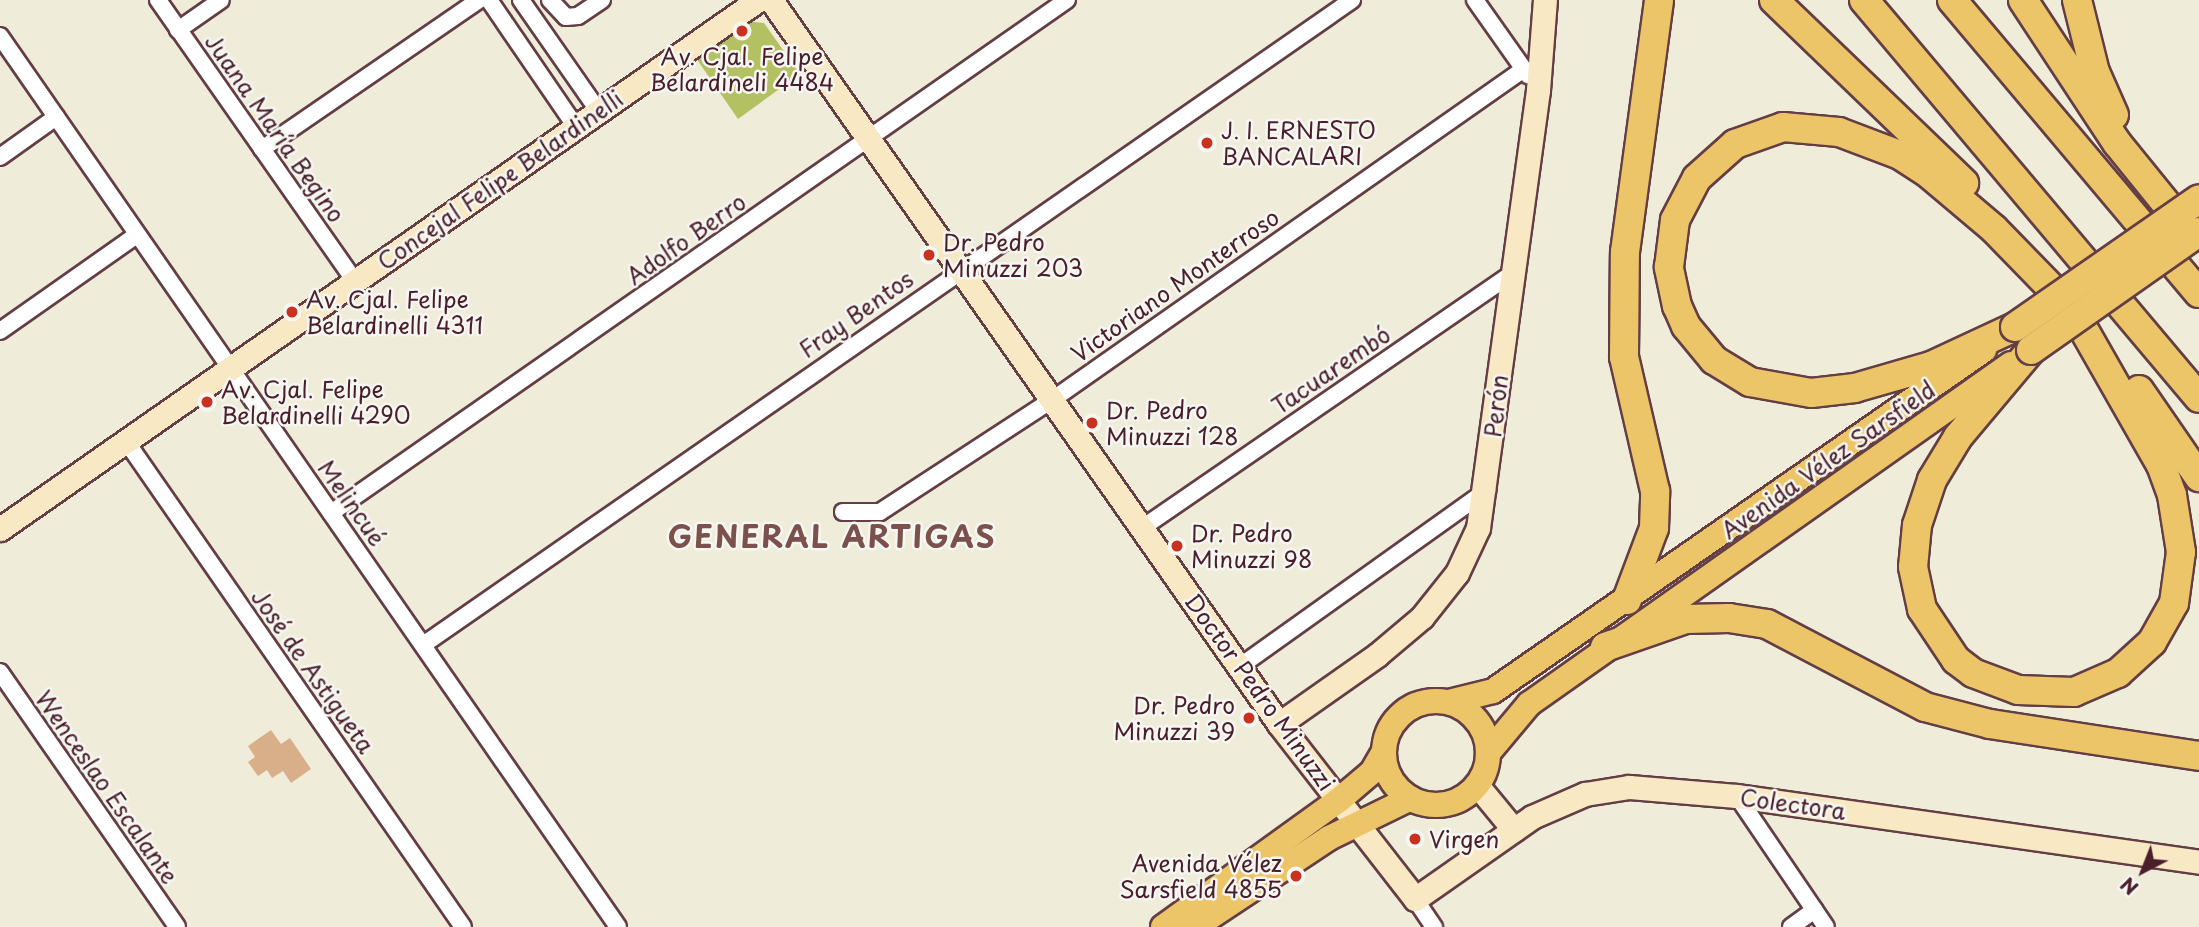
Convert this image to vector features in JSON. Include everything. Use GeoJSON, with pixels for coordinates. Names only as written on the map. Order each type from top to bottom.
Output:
{"type":"FeatureCollection","features":[{"type":"Feature","properties":{"kind":"highway"},"geometry":{"type":"LineString","coordinates":[[1627,600],[1654,528],[1653,480],[1624,357],[1625,265],[1659,0]]}},
{"type":"Feature","properties":{"kind":"highway"},"geometry":{"type":"LineString","coordinates":[[1774,0],[1972,191],[2136,386],[2199,477]]}},
{"type":"Feature","properties":{"kind":"highway"},"geometry":{"type":"LineString","coordinates":[[1864,0],[2199,398]]}},
{"type":"Feature","properties":{"kind":"highway"},"geometry":{"type":"LineString","coordinates":[[1952,0],[2199,293]]}},
{"type":"Feature","properties":{"kind":"highway"},"geometry":{"type":"LineString","coordinates":[[2023,0],[2117,143],[2193,234]]}},
{"type":"Feature","properties":{"kind":"highway"},"geometry":{"type":"LineString","coordinates":[[2077,0],[2103,93],[2193,234]]}},
{"type":"Feature","properties":{"kind":"highway"},"geometry":{"type":"LineString","coordinates":[[1783,127],[1839,132],[1881,146],[1929,174],[1994,229],[2070,307],[2161,465],[2172,495],[2181,552],[2174,603],[2152,642],[2118,673],[2074,692],[2018,690],[1973,673],[1956,660],[1922,609],[1913,567],[1917,525],[1932,480],[2023,338],[1855,388],[1811,393],[1750,382],[1714,360],[1686,326],[1676,306],[1669,267],[1675,220],[1697,178],[1735,144],[1783,127]]}},
{"type":"Feature","properties":{"kind":"highway","name":"Avenida Vélez Sarsfield"},"geometry":{"type":"LineString","coordinates":[[2023,338],[2199,200]]}},
{"type":"Feature","properties":{"kind":"highway","name":"Avenida Vélez Sarsfield"},"geometry":{"type":"LineString","coordinates":[[2023,338],[2193,234]]}},
{"type":"Feature","properties":{"kind":"highway"},"geometry":{"type":"LineString","coordinates":[[1605,647],[1686,619],[1729,618],[1767,624],[1925,707],[2054,736],[2199,756]]}},
{"type":"Feature","properties":{"kind":"main road","name":"Concejal Felipe Belardinelli"},"geometry":{"type":"LineString","coordinates":[[0,528],[758,0]]}},
{"type":"Feature","properties":{"kind":"main road","name":"Doctor Pedro Minuzzi"},"geometry":{"type":"LineString","coordinates":[[771,0],[1279,724],[1358,822],[1415,899]]}},
{"type":"Feature","properties":{"kind":"main road","name":"Perón"},"geometry":{"type":"LineString","coordinates":[[1279,724],[1377,655],[1430,607],[1466,555],[1486,490],[1538,89],[1545,0]]}},
{"type":"Feature","properties":{"kind":"main road","name":"Avenida Vélez Sarsfield"},"geometry":{"type":"LineString","coordinates":[[1448,702],[1493,691],[2023,338]]}},
{"type":"Feature","properties":{"kind":"main road","name":"Avenida Vélez Sarsfield"},"geometry":{"type":"LineString","coordinates":[[1488,753],[1529,704],[2023,338]]}},
{"type":"Feature","properties":{"kind":"main road"},"geometry":{"type":"LineString","coordinates":[[1163,927],[1339,800],[1371,772],[1383,754],[1390,727],[1398,716],[1422,702],[1448,702],[1461,707],[1481,727],[1488,753],[1478,785],[1450,804],[1422,804],[1409,799],[1390,780],[1383,754]]}},
{"type":"Feature","properties":{"kind":"main road"},"geometry":{"type":"LineString","coordinates":[[1478,785],[1514,830]]}},
{"type":"Feature","properties":{"kind":"main road","name":"Colectora"},"geometry":{"type":"LineString","coordinates":[[1415,899],[1514,830],[1562,801],[1608,788],[1658,787],[1737,796],[2199,862]]}},
{"type":"Feature","properties":{"kind":"main road"},"geometry":{"type":"LineString","coordinates":[[1195,927],[1358,822],[1409,799]]}},
{"type":"Feature","properties":{"kind":"street","name":"Juana María Begino"},"geometry":{"type":"LineString","coordinates":[[158,0],[355,282]]}},
{"type":"Feature","properties":{"kind":"street"},"geometry":{"type":"LineString","coordinates":[[178,30],[221,0]]}},
{"type":"Feature","properties":{"kind":"street"},"geometry":{"type":"LineString","coordinates":[[262,149],[479,0]]}},
{"type":"Feature","properties":{"kind":"street"},"geometry":{"type":"LineString","coordinates":[[489,0],[576,127]]}},
{"type":"Feature","properties":{"kind":"street"},"geometry":{"type":"LineString","coordinates":[[521,0],[599,112]]}},
{"type":"Feature","properties":{"kind":"street"},"geometry":{"type":"LineString","coordinates":[[550,0],[566,17],[578,16],[602,0]]}},
{"type":"Feature","properties":{"kind":"street","name":"Adolfo Berro"},"geometry":{"type":"LineString","coordinates":[[331,513],[1067,0]]}},
{"type":"Feature","properties":{"kind":"street","name":"Fray Bentos"},"geometry":{"type":"LineString","coordinates":[[423,645],[960,269],[1352,0]]}},
{"type":"Feature","properties":{"kind":"street"},"geometry":{"type":"LineString","coordinates":[[1475,0],[1538,89]]}},
{"type":"Feature","properties":{"kind":"street","name":"Melincué"},"geometry":{"type":"LineString","coordinates":[[0,36],[135,236],[230,368],[618,927]]}},
{"type":"Feature","properties":{"kind":"street","name":"Victoriano Monterroso"},"geometry":{"type":"LineString","coordinates":[[843,512],[880,512],[1052,400],[1524,69]]}},
{"type":"Feature","properties":{"kind":"street"},"geometry":{"type":"LineString","coordinates":[[0,157],[56,117]]}},
{"type":"Feature","properties":{"kind":"street"},"geometry":{"type":"LineString","coordinates":[[0,331],[135,236]]}},
{"type":"Feature","properties":{"kind":"street","name":"Tacuarembó"},"geometry":{"type":"LineString","coordinates":[[1142,528],[1512,274]]}},
{"type":"Feature","properties":{"kind":"street","name":"José de Astigueta"},"geometry":{"type":"LineString","coordinates":[[126,441],[463,927]]}},
{"type":"Feature","properties":{"kind":"street"},"geometry":{"type":"LineString","coordinates":[[1239,667],[1486,490]]}},
{"type":"Feature","properties":{"kind":"street","name":"Wenceslao Escalante"},"geometry":{"type":"LineString","coordinates":[[0,672],[177,927]]}},
{"type":"Feature","properties":{"kind":"street"},"geometry":{"type":"LineString","coordinates":[[1737,796],[1826,927]]}},
{"type":"Feature","properties":{"kind":"street"},"geometry":{"type":"LineString","coordinates":[[1415,899],[1434,927]]}},
{"type":"Feature","properties":{"kind":"street"},"geometry":{"type":"LineString","coordinates":[[1791,927],[1814,910]]}},
{"type":"Feature","properties":{"kind":"green space"},"geometry":{"type":"Polygon","coordinates":[[[746,21],[764,23],[800,74],[738,119],[696,58],[746,21]]]}},
{"type":"Feature","properties":{"kind":"building"},"geometry":{"type":"Polygon","coordinates":[[[271,730],[281,744],[290,738],[311,769],[291,783],[283,771],[272,778],[267,770],[258,776],[248,762],[255,757],[248,746],[271,730]]]}},
{"type":"Feature","properties":{"kind":"place","name":"Av. Cjal. Felipe Belardineli 4484"},"geometry":{"type":"Point","coordinates":[742,31]}},
{"type":"Feature","properties":{"kind":"place","name":"J. I. ERNESTO BANCALARI"},"geometry":{"type":"Point","coordinates":[1207,143]}},
{"type":"Feature","properties":{"kind":"place","name":"Dr. Pedro Minuzzi 203"},"geometry":{"type":"Point","coordinates":[929,255]}},
{"type":"Feature","properties":{"kind":"place","name":"Av. Cjal. Felipe Belardinelli 4311"},"geometry":{"type":"Point","coordinates":[292,312]}},
{"type":"Feature","properties":{"kind":"place","name":"Av. Cjal. Felipe Belardinelli 4290"},"geometry":{"type":"Point","coordinates":[207,402]}},
{"type":"Feature","properties":{"kind":"place","name":"Dr. Pedro Minuzzi 128"},"geometry":{"type":"Point","coordinates":[1092,423]}},
{"type":"Feature","properties":{"kind":"place","name":"Dr. Pedro Minuzzi 98"},"geometry":{"type":"Point","coordinates":[1177,546]}},
{"type":"Feature","properties":{"kind":"place","name":"Dr. Pedro Minuzzi 39"},"geometry":{"type":"Point","coordinates":[1249,718]}},
{"type":"Feature","properties":{"kind":"place","name":"Virgen"},"geometry":{"type":"Point","coordinates":[1415,839]}},
{"type":"Feature","properties":{"kind":"place","name":"Avenida Vélez Sarsfield 4855"},"geometry":{"type":"Point","coordinates":[1296,876]}},
{"type":"Feature","properties":{"kind":"district","name":"GENERAL ARTIGAS"},"geometry":{"type":"Point","coordinates":[832,536]}}]}
